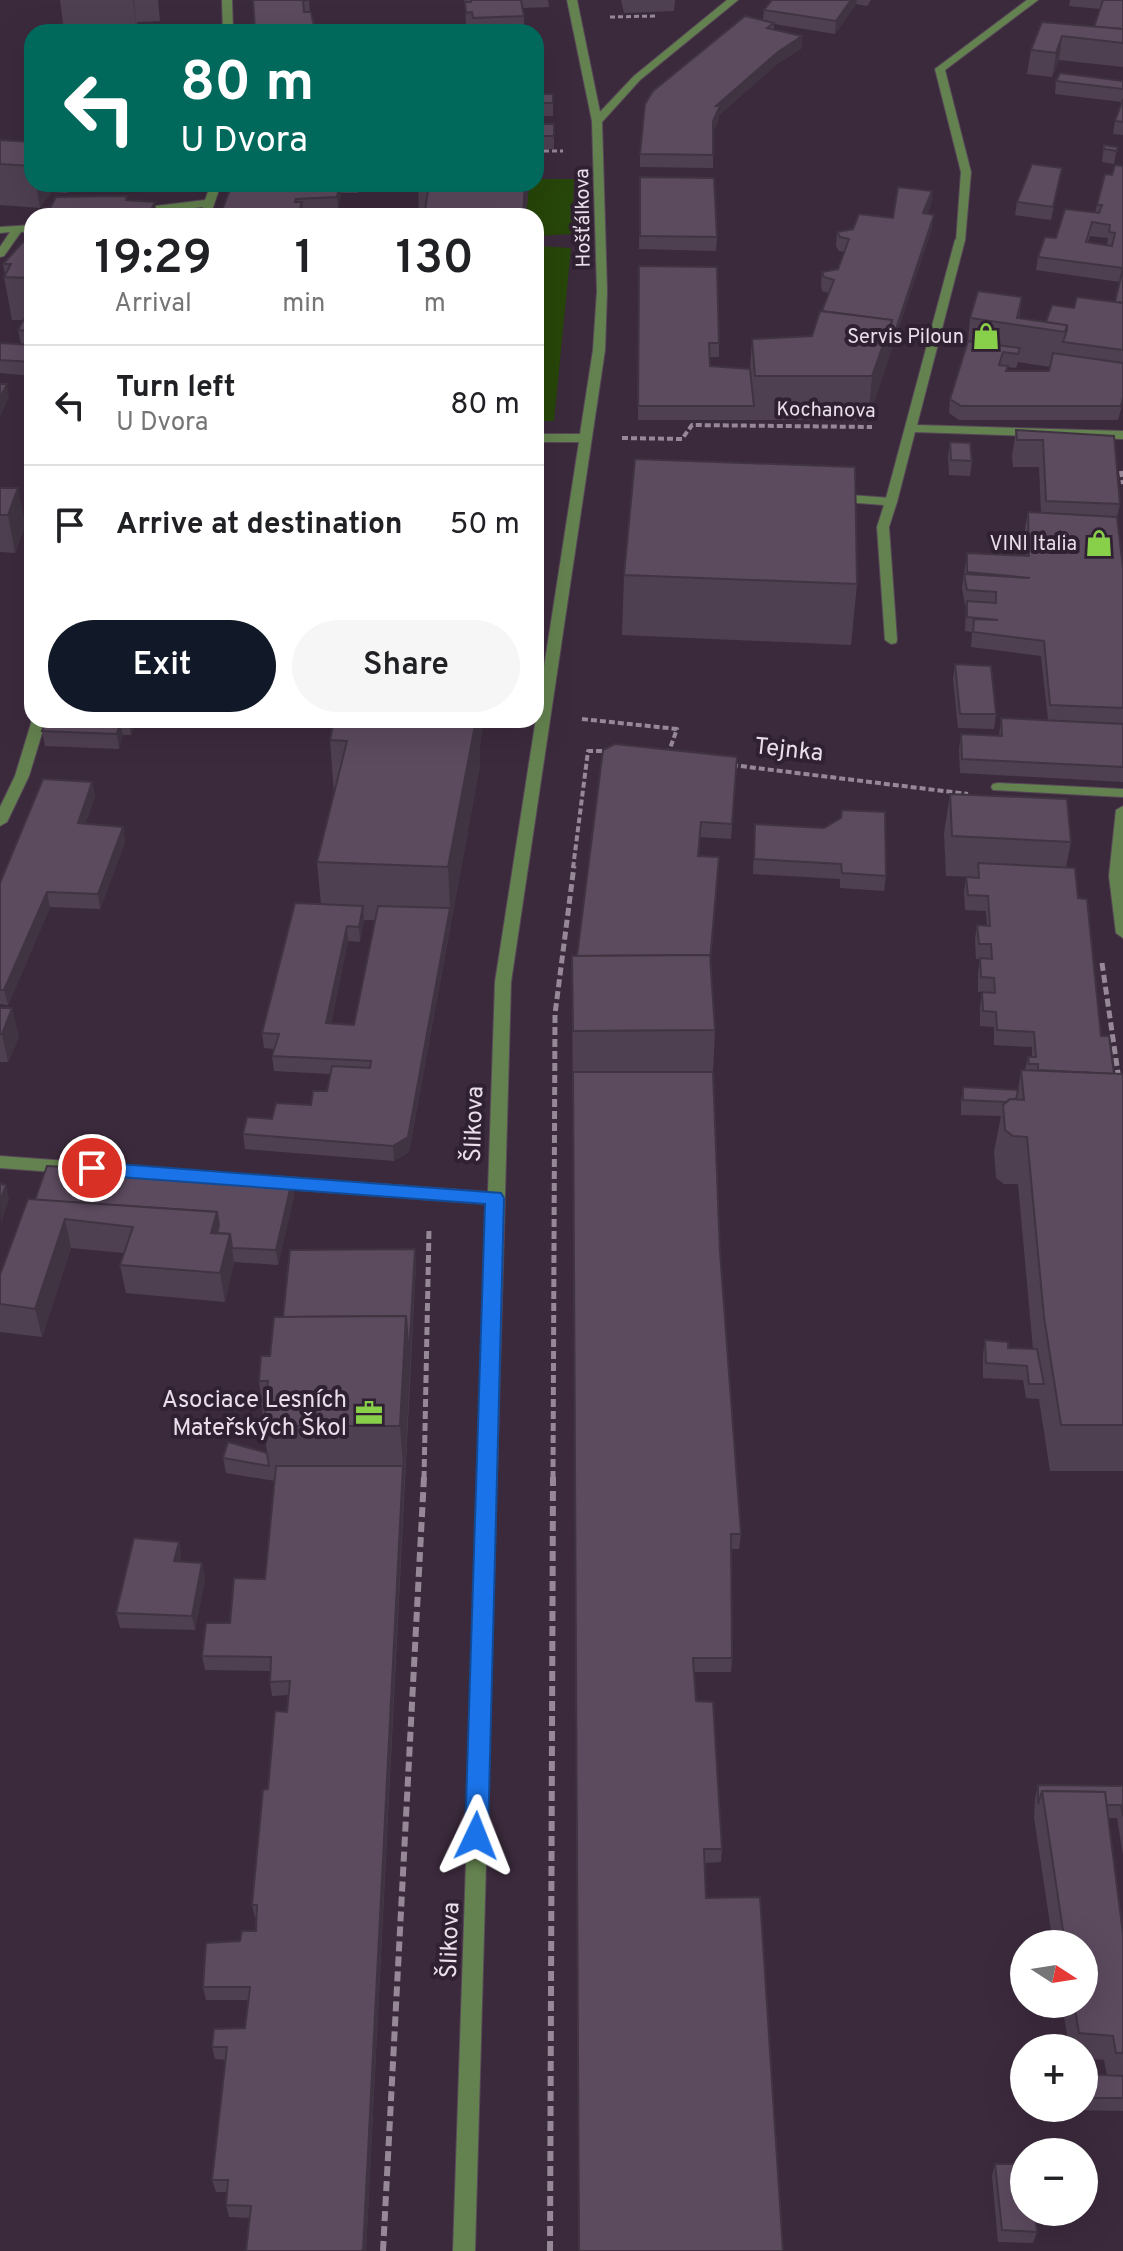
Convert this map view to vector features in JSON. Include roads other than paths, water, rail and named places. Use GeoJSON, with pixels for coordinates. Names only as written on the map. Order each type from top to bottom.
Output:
{"type":"FeatureCollection","features":[{"type":"Feature","properties":{"kind":"street"},"geometry":{"type":"LineString","coordinates":[[227,0],[228,24]]}},
{"type":"Feature","properties":{"kind":"street","name":"Hošťálkova"},"geometry":{"type":"LineString","coordinates":[[572,0],[597,121],[602,291],[599,350],[587,438]]}},
{"type":"Feature","properties":{"kind":"street"},"geometry":{"type":"LineString","coordinates":[[597,121],[637,78],[733,0]]}},
{"type":"Feature","properties":{"kind":"street"},"geometry":{"type":"LineString","coordinates":[[891,640],[883,527],[913,428],[918,395],[960,240],[966,172],[940,69],[1033,0]]}},
{"type":"Feature","properties":{"kind":"street"},"geometry":{"type":"LineString","coordinates":[[208,208],[213,192]]}},
{"type":"Feature","properties":{"kind":"street"},"geometry":{"type":"LineString","coordinates":[[167,208],[210,203]]}},
{"type":"Feature","properties":{"kind":"street"},"geometry":{"type":"LineString","coordinates":[[0,230],[24,230]]}},
{"type":"Feature","properties":{"kind":"street"},"geometry":{"type":"LineString","coordinates":[[0,254],[16,232]]}},
{"type":"Feature","properties":{"kind":"street"},"geometry":{"type":"LineString","coordinates":[[913,428],[1123,435]]}},
{"type":"Feature","properties":{"kind":"street"},"geometry":{"type":"LineString","coordinates":[[544,438],[587,438]]}},
{"type":"Feature","properties":{"kind":"street","name":"Šlikova"},"geometry":{"type":"LineString","coordinates":[[544,697],[587,438]]}},
{"type":"Feature","properties":{"kind":"street"},"geometry":{"type":"LineString","coordinates":[[817,496],[891,502]]}},
{"type":"Feature","properties":{"kind":"street"},"geometry":{"type":"LineString","coordinates":[[0,822],[22,776],[37,728]]}},
{"type":"Feature","properties":{"kind":"street","name":"Šlikova"},"geometry":{"type":"LineString","coordinates":[[464,2251],[503,982],[539,728]]}},
{"type":"Feature","properties":{"kind":"street"},"geometry":{"type":"LineString","coordinates":[[998,787],[1123,793]]}},
{"type":"Feature","properties":{"kind":"street"},"geometry":{"type":"LineString","coordinates":[[1123,810],[1116,876],[1123,933]]}},
{"type":"Feature","properties":{"kind":"street"},"geometry":{"type":"LineString","coordinates":[[0,1162],[175,1175]]}},
{"type":"Feature","properties":{"kind":"street"},"geometry":{"type":"LineString","coordinates":[[255,1180],[494,1198]]}},
{"type":"Feature","properties":{"kind":"place","name":"Servis Piloun"},"geometry":{"type":"Point","coordinates":[986,336]}},
{"type":"Feature","properties":{"kind":"place","name":"VINI Italia"},"geometry":{"type":"Point","coordinates":[1099,543]}},
{"type":"Feature","properties":{"kind":"place","name":"Asociace Lesních Mateřských Škol"},"geometry":{"type":"Point","coordinates":[369,1413]}}]}
